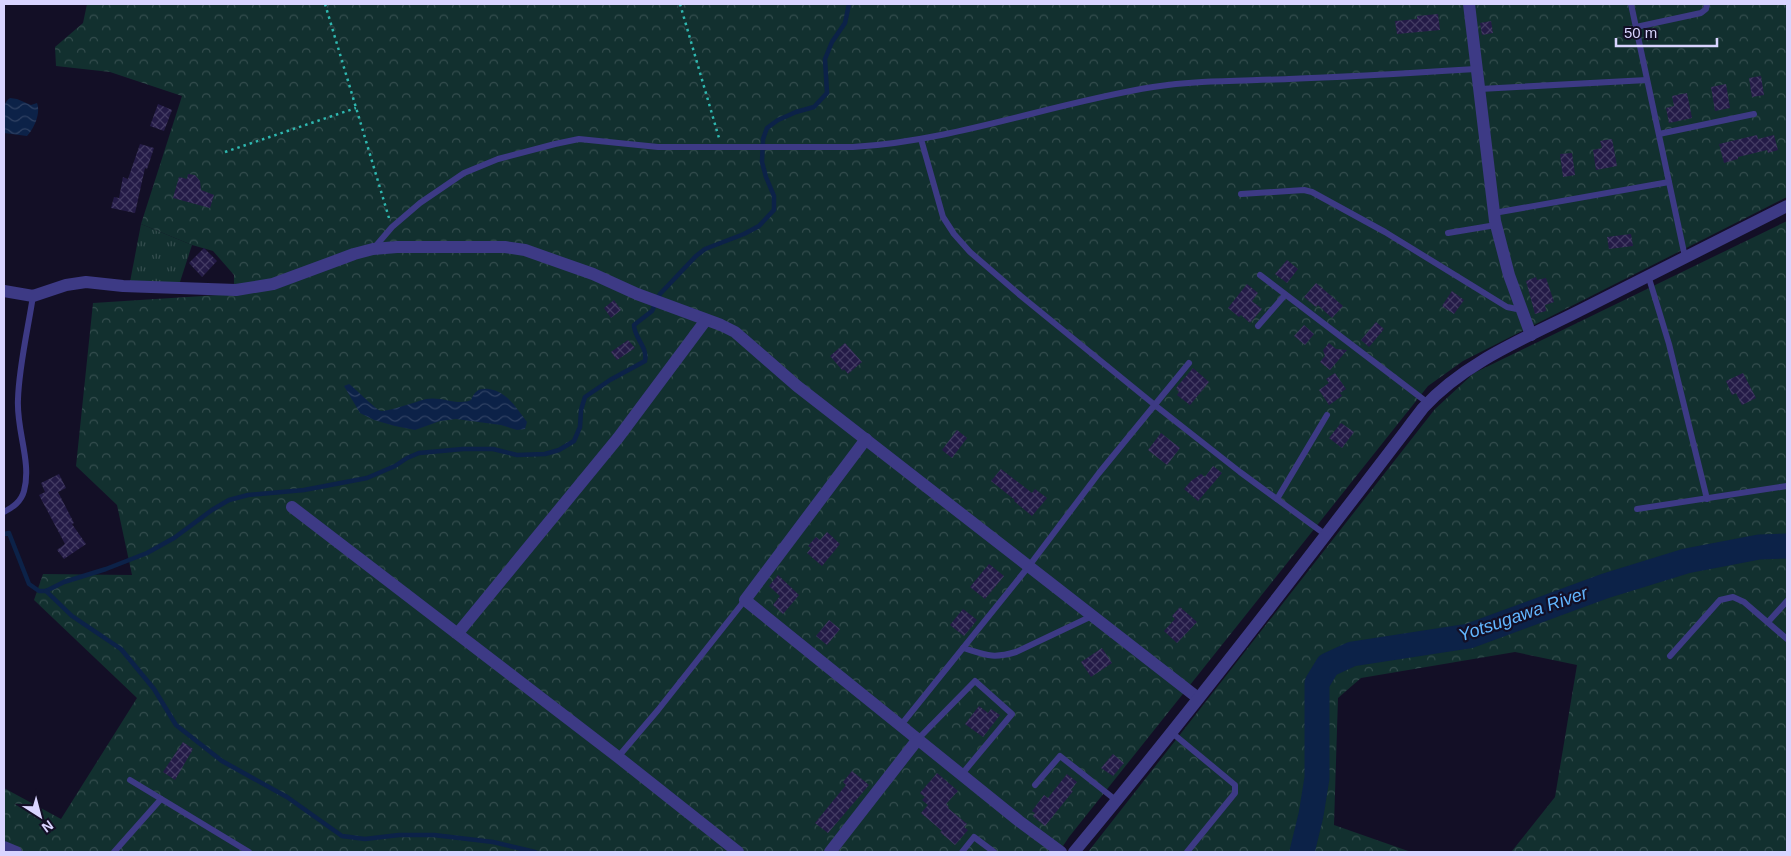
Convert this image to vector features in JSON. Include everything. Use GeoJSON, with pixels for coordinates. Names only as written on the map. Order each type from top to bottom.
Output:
{"type":"FeatureCollection","features":[{"type":"Feature","properties":{"kind":"street"},"geometry":{"type":"LineString","coordinates":[[1469,4],[1495,219],[1509,275],[1531,335]]}},
{"type":"Feature","properties":{"kind":"street"},"geometry":{"type":"LineString","coordinates":[[1074,852],[1198,698],[1439,391],[1466,370],[1531,335],[1787,206]]}},
{"type":"Feature","properties":{"kind":"street"},"geometry":{"type":"LineString","coordinates":[[4,291],[32,296],[66,285],[86,282],[123,286],[236,290],[273,284],[373,249],[396,247],[505,247],[525,250],[593,274],[637,294],[735,332],[798,386],[1198,698]]}},
{"type":"Feature","properties":{"kind":"street"},"geometry":{"type":"LineString","coordinates":[[458,633],[618,438],[706,320]]}},
{"type":"Feature","properties":{"kind":"street"},"geometry":{"type":"LineString","coordinates":[[866,439],[745,600],[1019,821],[1061,852]]}},
{"type":"Feature","properties":{"kind":"street"},"geometry":{"type":"LineString","coordinates":[[292,507],[458,633],[738,852]]}},
{"type":"Feature","properties":{"kind":"street"},"geometry":{"type":"LineString","coordinates":[[830,852],[918,739]]}},
{"type":"Feature","properties":{"kind":"street"},"geometry":{"type":"LineString","coordinates":[[4,847],[16,852]]}},
{"type":"Feature","properties":{"kind":"lane"},"geometry":{"type":"LineString","coordinates":[[1631,4],[1685,257]]}},
{"type":"Feature","properties":{"kind":"lane"},"geometry":{"type":"LineString","coordinates":[[1636,27],[1701,13],[1707,4]]}},
{"type":"Feature","properties":{"kind":"lane"},"geometry":{"type":"LineString","coordinates":[[373,249],[392,227],[420,203],[464,173],[498,159],[579,139],[658,147],[853,147],[885,145],[921,139],[1122,92],[1156,86],[1477,69]]}},
{"type":"Feature","properties":{"kind":"lane"},"geometry":{"type":"LineString","coordinates":[[1480,89],[1647,80]]}},
{"type":"Feature","properties":{"kind":"lane"},"geometry":{"type":"LineString","coordinates":[[1659,134],[1754,114]]}},
{"type":"Feature","properties":{"kind":"lane"},"geometry":{"type":"LineString","coordinates":[[921,139],[943,217],[954,234],[970,252],[1156,406],[1276,499],[1326,535]]}},
{"type":"Feature","properties":{"kind":"lane"},"geometry":{"type":"LineString","coordinates":[[1448,233],[1495,219],[1669,182]]}},
{"type":"Feature","properties":{"kind":"lane"},"geometry":{"type":"LineString","coordinates":[[1241,194],[1304,190],[1312,192],[1385,232],[1508,307],[1522,310]]}},
{"type":"Feature","properties":{"kind":"lane"},"geometry":{"type":"LineString","coordinates":[[1260,275],[1428,403]]}},
{"type":"Feature","properties":{"kind":"lane"},"geometry":{"type":"LineString","coordinates":[[1648,276],[1669,344],[1707,499]]}},
{"type":"Feature","properties":{"kind":"lane"},"geometry":{"type":"LineString","coordinates":[[1258,326],[1285,294]]}},
{"type":"Feature","properties":{"kind":"lane"},"geometry":{"type":"LineString","coordinates":[[4,512],[16,505],[24,492],[27,474],[18,423],[18,398],[32,296]]}},
{"type":"Feature","properties":{"kind":"lane"},"geometry":{"type":"LineString","coordinates":[[901,725],[1029,566],[1099,473],[1156,406],[1189,363]]}},
{"type":"Feature","properties":{"kind":"lane"},"geometry":{"type":"LineString","coordinates":[[1276,499],[1327,415]]}},
{"type":"Feature","properties":{"kind":"lane"},"geometry":{"type":"LineString","coordinates":[[1637,509],[1786,486]]}},
{"type":"Feature","properties":{"kind":"lane"},"geometry":{"type":"LineString","coordinates":[[1670,656],[1720,600],[1733,597],[1744,602],[1787,639]]}},
{"type":"Feature","properties":{"kind":"lane"},"geometry":{"type":"LineString","coordinates":[[618,757],[658,710],[745,600]]}},
{"type":"Feature","properties":{"kind":"lane"},"geometry":{"type":"LineString","coordinates":[[1768,622],[1787,601]]}},
{"type":"Feature","properties":{"kind":"lane"},"geometry":{"type":"LineString","coordinates":[[963,648],[992,657],[1003,656],[1016,652],[1092,616]]}},
{"type":"Feature","properties":{"kind":"lane"},"geometry":{"type":"LineString","coordinates":[[918,739],[975,681],[1012,714],[962,774]]}},
{"type":"Feature","properties":{"kind":"lane"},"geometry":{"type":"LineString","coordinates":[[1171,732],[1235,785],[1235,793],[1187,852]]}},
{"type":"Feature","properties":{"kind":"lane"},"geometry":{"type":"LineString","coordinates":[[1035,785],[1060,756],[1117,800]]}},
{"type":"Feature","properties":{"kind":"lane"},"geometry":{"type":"LineString","coordinates":[[130,780],[249,852]]}},
{"type":"Feature","properties":{"kind":"lane"},"geometry":{"type":"LineString","coordinates":[[114,852],[161,799]]}},
{"type":"Feature","properties":{"kind":"lane"},"geometry":{"type":"LineString","coordinates":[[962,852],[974,837],[994,852]]}},
{"type":"Feature","properties":{"kind":"path"},"geometry":{"type":"LineString","coordinates":[[326,4],[392,227]]}},
{"type":"Feature","properties":{"kind":"path"},"geometry":{"type":"LineString","coordinates":[[680,4],[721,147]]}},
{"type":"Feature","properties":{"kind":"path"},"geometry":{"type":"LineString","coordinates":[[225,152],[356,108]]}},
{"type":"Feature","properties":{"kind":"green space"},"geometry":{"type":"Polygon","coordinates":[[[87,4],[1787,4],[1787,197],[1463,361],[1428,386],[1059,852],[4,852],[4,788],[61,819],[137,698],[34,600],[43,574],[132,575],[117,505],[76,466],[93,303],[234,294],[234,275],[213,251],[192,245],[141,224],[182,96],[110,72],[56,66],[55,47],[83,23],[87,4]]]}},
{"type":"Feature","properties":{"kind":"green space"},"geometry":{"type":"Polygon","coordinates":[[[1787,221],[1787,852],[1493,852],[1512,851],[1555,797],[1577,665],[1515,652],[1361,678],[1338,698],[1334,825],[1411,852],[1088,852],[1435,409],[1474,373],[1787,221]]]}},
{"type":"Feature","properties":{"kind":"green space"},"geometry":{"type":"Polygon","coordinates":[[[141,224],[192,245],[179,285],[130,282],[141,224]]]}},
{"type":"Feature","properties":{"kind":"water"},"geometry":{"type":"Polygon","coordinates":[[[10,98],[31,105],[37,103],[36,121],[27,136],[4,133],[4,109],[5,104],[10,98]]]}},
{"type":"Feature","properties":{"kind":"water"},"geometry":{"type":"Polygon","coordinates":[[[349,384],[381,411],[432,398],[466,402],[471,400],[478,390],[489,389],[507,397],[527,422],[525,429],[517,430],[501,425],[456,419],[440,421],[415,430],[395,426],[374,420],[360,413],[344,386],[349,384]]]}},
{"type":"Feature","properties":{"kind":"building"},"geometry":{"type":"Polygon","coordinates":[[[1438,14],[1440,30],[1397,34],[1395,21],[1417,19],[1417,16],[1438,14]]]}},
{"type":"Feature","properties":{"kind":"building"},"geometry":{"type":"Polygon","coordinates":[[[1491,21],[1493,33],[1482,35],[1480,23],[1491,21]]]}},
{"type":"Feature","properties":{"kind":"building"},"geometry":{"type":"Polygon","coordinates":[[[1761,76],[1764,95],[1752,97],[1749,78],[1761,76]]]}},
{"type":"Feature","properties":{"kind":"building"},"geometry":{"type":"Polygon","coordinates":[[[1726,84],[1730,108],[1715,111],[1711,87],[1726,84]]]}},
{"type":"Feature","properties":{"kind":"building"},"geometry":{"type":"Polygon","coordinates":[[[1687,93],[1692,118],[1669,123],[1666,108],[1674,106],[1672,96],[1687,93]]]}},
{"type":"Feature","properties":{"kind":"building"},"geometry":{"type":"Polygon","coordinates":[[[158,104],[172,110],[164,131],[150,126],[158,104]]]}},
{"type":"Feature","properties":{"kind":"building"},"geometry":{"type":"Polygon","coordinates":[[[1757,135],[1758,139],[1774,135],[1778,150],[1768,153],[1767,150],[1738,157],[1738,159],[1724,163],[1719,144],[1757,135]]]}},
{"type":"Feature","properties":{"kind":"building"},"geometry":{"type":"Polygon","coordinates":[[[1612,139],[1617,166],[1596,170],[1593,150],[1602,148],[1600,141],[1612,139]]]}},
{"type":"Feature","properties":{"kind":"building"},"geometry":{"type":"Polygon","coordinates":[[[140,144],[154,148],[147,169],[145,168],[135,213],[111,208],[114,197],[119,198],[123,177],[128,179],[140,144]]]}},
{"type":"Feature","properties":{"kind":"building"},"geometry":{"type":"Polygon","coordinates":[[[1572,153],[1575,175],[1563,177],[1560,154],[1572,153]]]}},
{"type":"Feature","properties":{"kind":"building"},"geometry":{"type":"Polygon","coordinates":[[[188,174],[195,175],[200,181],[201,190],[214,195],[210,208],[173,198],[179,177],[187,179],[188,174]]]}},
{"type":"Feature","properties":{"kind":"building"},"geometry":{"type":"Polygon","coordinates":[[[1631,234],[1633,246],[1609,249],[1607,237],[1631,234]]]}},
{"type":"Feature","properties":{"kind":"building"},"geometry":{"type":"Polygon","coordinates":[[[204,248],[217,261],[202,277],[189,263],[204,248]]]}},
{"type":"Feature","properties":{"kind":"building"},"geometry":{"type":"Polygon","coordinates":[[[1287,260],[1298,269],[1287,283],[1275,274],[1287,260]]]}},
{"type":"Feature","properties":{"kind":"building"},"geometry":{"type":"Polygon","coordinates":[[[1536,277],[1537,280],[1546,278],[1554,302],[1545,305],[1546,311],[1535,314],[1526,281],[1536,277]]]}},
{"type":"Feature","properties":{"kind":"building"},"geometry":{"type":"Polygon","coordinates":[[[1316,283],[1343,306],[1332,318],[1318,305],[1316,307],[1304,297],[1316,283]]]}},
{"type":"Feature","properties":{"kind":"building"},"geometry":{"type":"Polygon","coordinates":[[[1247,284],[1258,293],[1252,301],[1262,309],[1250,323],[1241,315],[1239,317],[1228,308],[1247,284]]]}},
{"type":"Feature","properties":{"kind":"building"},"geometry":{"type":"Polygon","coordinates":[[[1452,291],[1464,300],[1454,314],[1442,306],[1452,291]]]}},
{"type":"Feature","properties":{"kind":"building"},"geometry":{"type":"Polygon","coordinates":[[[614,300],[621,310],[611,318],[604,308],[614,300]]]}},
{"type":"Feature","properties":{"kind":"building"},"geometry":{"type":"Polygon","coordinates":[[[1376,322],[1384,329],[1369,347],[1361,340],[1376,322]]]}},
{"type":"Feature","properties":{"kind":"building"},"geometry":{"type":"Polygon","coordinates":[[[1304,325],[1314,334],[1305,345],[1294,336],[1304,325]]]}},
{"type":"Feature","properties":{"kind":"building"},"geometry":{"type":"Polygon","coordinates":[[[628,340],[635,348],[617,360],[611,352],[628,340]]]}},
{"type":"Feature","properties":{"kind":"building"},"geometry":{"type":"Polygon","coordinates":[[[845,343],[862,362],[848,374],[830,356],[845,343]]]}},
{"type":"Feature","properties":{"kind":"building"},"geometry":{"type":"Polygon","coordinates":[[[1329,343],[1336,349],[1347,350],[1330,370],[1320,362],[1325,356],[1323,350],[1329,343]]]}},
{"type":"Feature","properties":{"kind":"building"},"geometry":{"type":"Polygon","coordinates":[[[1193,368],[1209,382],[1190,405],[1177,395],[1179,392],[1176,388],[1193,368]]]}},
{"type":"Feature","properties":{"kind":"building"},"geometry":{"type":"Polygon","coordinates":[[[1335,373],[1346,389],[1340,393],[1342,396],[1329,405],[1319,390],[1329,383],[1326,379],[1335,373]]]}},
{"type":"Feature","properties":{"kind":"building"},"geometry":{"type":"Polygon","coordinates":[[[1743,373],[1756,398],[1742,405],[1736,393],[1732,395],[1726,381],[1743,373]]]}},
{"type":"Feature","properties":{"kind":"building"},"geometry":{"type":"Polygon","coordinates":[[[1341,423],[1354,432],[1342,448],[1329,438],[1341,423]]]}},
{"type":"Feature","properties":{"kind":"building"},"geometry":{"type":"Polygon","coordinates":[[[957,430],[967,438],[952,458],[942,450],[957,430]]]}},
{"type":"Feature","properties":{"kind":"building"},"geometry":{"type":"Polygon","coordinates":[[[1161,433],[1180,448],[1167,465],[1148,450],[1161,433]]]}},
{"type":"Feature","properties":{"kind":"building"},"geometry":{"type":"Polygon","coordinates":[[[1213,466],[1222,473],[1198,501],[1184,489],[1201,474],[1205,477],[1213,466]]]}},
{"type":"Feature","properties":{"kind":"building"},"geometry":{"type":"Polygon","coordinates":[[[1001,469],[1032,493],[1035,489],[1047,498],[1032,516],[991,481],[1001,469]]]}},
{"type":"Feature","properties":{"kind":"building"},"geometry":{"type":"Polygon","coordinates":[[[59,474],[66,488],[58,492],[74,523],[72,524],[86,544],[64,559],[57,550],[65,544],[39,495],[45,492],[41,483],[59,474]]]}},
{"type":"Feature","properties":{"kind":"building"},"geometry":{"type":"Polygon","coordinates":[[[827,532],[840,544],[822,566],[807,553],[811,548],[808,546],[816,537],[820,540],[827,532]]]}},
{"type":"Feature","properties":{"kind":"building"},"geometry":{"type":"Polygon","coordinates":[[[989,564],[1004,576],[985,599],[970,587],[989,564]]]}},
{"type":"Feature","properties":{"kind":"building"},"geometry":{"type":"Polygon","coordinates":[[[778,575],[799,595],[783,614],[773,605],[780,596],[769,586],[778,575]]]}},
{"type":"Feature","properties":{"kind":"building"},"geometry":{"type":"Polygon","coordinates":[[[1180,607],[1197,622],[1177,643],[1164,631],[1175,619],[1172,616],[1180,607]]]}},
{"type":"Feature","properties":{"kind":"building"},"geometry":{"type":"Polygon","coordinates":[[[963,609],[977,620],[964,636],[950,625],[963,609]]]}},
{"type":"Feature","properties":{"kind":"building"},"geometry":{"type":"Polygon","coordinates":[[[829,620],[840,629],[827,645],[816,636],[829,620]]]}},
{"type":"Feature","properties":{"kind":"building"},"geometry":{"type":"Polygon","coordinates":[[[1102,648],[1112,663],[1091,677],[1081,662],[1102,648]]]}},
{"type":"Feature","properties":{"kind":"building"},"geometry":{"type":"Polygon","coordinates":[[[979,706],[988,713],[991,709],[1000,715],[983,737],[965,724],[979,706]]]}},
{"type":"Feature","properties":{"kind":"building"},"geometry":{"type":"Polygon","coordinates":[[[183,742],[193,749],[175,780],[163,772],[183,742]]]}},
{"type":"Feature","properties":{"kind":"building"},"geometry":{"type":"Polygon","coordinates":[[[1113,754],[1124,763],[1113,776],[1101,768],[1113,754]]]}},
{"type":"Feature","properties":{"kind":"building"},"geometry":{"type":"Polygon","coordinates":[[[852,771],[869,785],[828,833],[815,823],[846,785],[843,782],[852,771]]]}},
{"type":"Feature","properties":{"kind":"building"},"geometry":{"type":"Polygon","coordinates":[[[937,773],[958,791],[946,804],[948,808],[967,824],[964,827],[968,830],[955,845],[921,813],[928,805],[922,800],[925,797],[920,793],[937,773]]]}},
{"type":"Feature","properties":{"kind":"building"},"geometry":{"type":"Polygon","coordinates":[[[1067,774],[1077,782],[1071,790],[1073,791],[1045,826],[1033,816],[1035,813],[1032,811],[1044,795],[1048,798],[1067,774]]]}},
{"type":"Feature","properties":{"kind":"waterway"},"geometry":{"type":"LineString","coordinates":[[4,534],[9,533],[29,584],[39,591],[46,591],[64,582],[106,569],[147,553],[174,538],[229,500],[248,495],[304,490],[367,478],[419,453],[463,449],[493,449],[517,455],[545,454],[559,450],[574,441],[580,427],[581,410],[585,397],[610,380],[645,361],[645,351],[636,334],[634,325],[652,311],[660,294],[705,249],[759,226],[774,210],[774,196],[762,162],[763,139],[767,128],[778,120],[814,107],[827,93],[825,59],[832,42],[845,23],[849,4]]}},
{"type":"Feature","properties":{"kind":"waterway","name":"Yotsugawa River"},"geometry":{"type":"LineString","coordinates":[[1302,852],[1317,778],[1317,683],[1328,665],[1352,654],[1469,636],[1605,586],[1686,561],[1759,547],[1787,546]]}},
{"type":"Feature","properties":{"kind":"waterway"},"geometry":{"type":"LineString","coordinates":[[46,591],[72,616],[121,649],[154,689],[176,725],[222,761],[287,797],[342,836],[365,839],[399,835],[434,835],[493,842],[535,852]]}}]}
